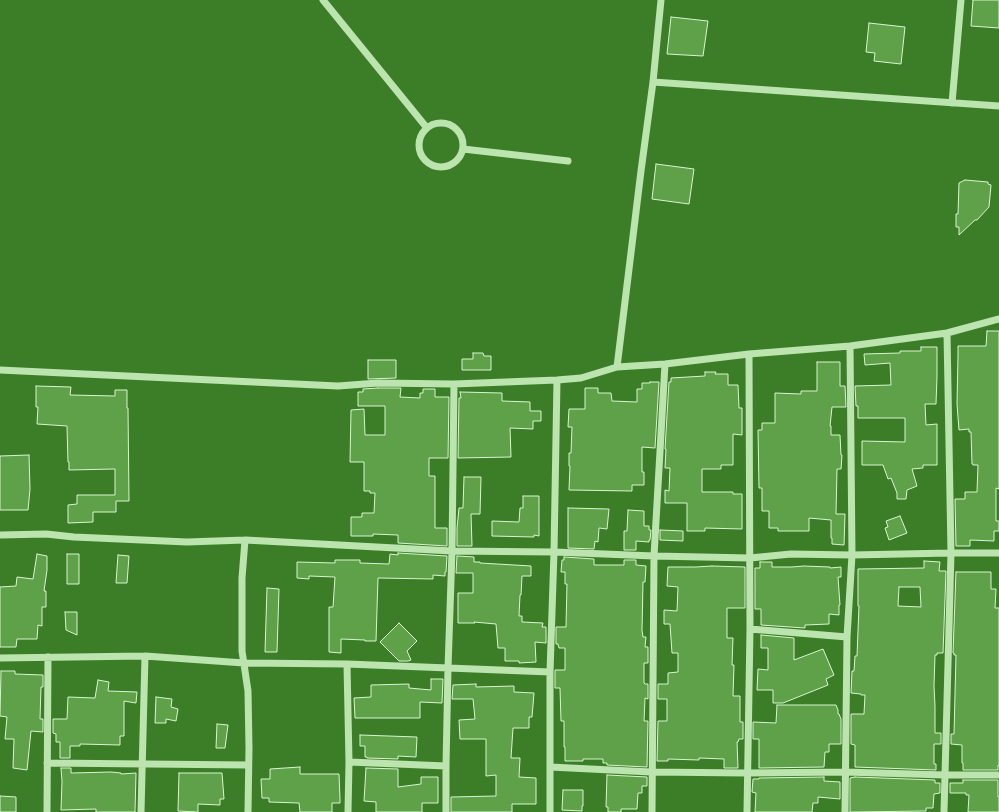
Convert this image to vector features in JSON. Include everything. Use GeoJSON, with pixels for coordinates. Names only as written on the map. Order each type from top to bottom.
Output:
{"type":"FeatureCollection","features":[{"type":"Feature","properties":{"kind":"street"},"geometry":{"type":"LineString","coordinates":[[323,0],[427,128]]}},
{"type":"Feature","properties":{"kind":"street"},"geometry":{"type":"LineString","coordinates":[[617,367],[662,0]]}},
{"type":"Feature","properties":{"kind":"street"},"geometry":{"type":"LineString","coordinates":[[952,103],[961,0]]}},
{"type":"Feature","properties":{"kind":"street"},"geometry":{"type":"LineString","coordinates":[[653,82],[999,106]]}},
{"type":"Feature","properties":{"kind":"street"},"geometry":{"type":"LineString","coordinates":[[444,123],[455,128],[459,132],[462,137],[463,149],[458,160],[453,164],[442,167],[436,167],[426,161],[420,150],[420,138],[427,128],[432,125],[444,123]]}},
{"type":"Feature","properties":{"kind":"street"},"geometry":{"type":"LineString","coordinates":[[463,149],[568,161]]}},
{"type":"Feature","properties":{"kind":"street"},"geometry":{"type":"LineString","coordinates":[[0,370],[338,386],[378,383],[454,384],[557,380],[581,378],[617,367],[665,364],[749,354],[850,346],[947,333],[999,319]]}},
{"type":"Feature","properties":{"kind":"street"},"geometry":{"type":"LineString","coordinates":[[944,812],[951,553],[947,333]]}},
{"type":"Feature","properties":{"kind":"street"},"geometry":{"type":"LineString","coordinates":[[845,812],[847,638],[852,555],[850,346]]}},
{"type":"Feature","properties":{"kind":"street"},"geometry":{"type":"LineString","coordinates":[[747,812],[750,629],[749,354]]}},
{"type":"Feature","properties":{"kind":"street"},"geometry":{"type":"LineString","coordinates":[[652,812],[651,772],[654,556],[665,364]]}},
{"type":"Feature","properties":{"kind":"street"},"geometry":{"type":"LineString","coordinates":[[550,812],[550,672],[557,380]]}},
{"type":"Feature","properties":{"kind":"street"},"geometry":{"type":"LineString","coordinates":[[446,812],[454,384]]}},
{"type":"Feature","properties":{"kind":"street"},"geometry":{"type":"LineString","coordinates":[[0,535],[46,534],[74,537],[187,542],[245,540],[452,551],[554,552],[750,558],[791,554],[852,555],[999,552]]}},
{"type":"Feature","properties":{"kind":"street"},"geometry":{"type":"LineString","coordinates":[[245,540],[242,578],[242,651],[248,690],[248,812]]}},
{"type":"Feature","properties":{"kind":"street"},"geometry":{"type":"LineString","coordinates":[[750,629],[847,638]]}},
{"type":"Feature","properties":{"kind":"street"},"geometry":{"type":"LineString","coordinates":[[0,658],[48,656],[144,656],[244,663],[347,664],[550,672]]}},
{"type":"Feature","properties":{"kind":"street"},"geometry":{"type":"LineString","coordinates":[[47,812],[48,656]]}},
{"type":"Feature","properties":{"kind":"street"},"geometry":{"type":"LineString","coordinates":[[141,812],[144,656]]}},
{"type":"Feature","properties":{"kind":"street"},"geometry":{"type":"LineString","coordinates":[[347,664],[349,762],[348,812]]}},
{"type":"Feature","properties":{"kind":"street"},"geometry":{"type":"LineString","coordinates":[[349,762],[446,766]]}},
{"type":"Feature","properties":{"kind":"street"},"geometry":{"type":"LineString","coordinates":[[47,763],[248,765]]}},
{"type":"Feature","properties":{"kind":"street"},"geometry":{"type":"LineString","coordinates":[[550,767],[651,772],[845,772],[999,775]]}},
{"type":"Feature","properties":{"kind":"building"},"geometry":{"type":"Polygon","coordinates":[[[973,0],[999,0],[999,28],[971,26],[973,0]]]}},
{"type":"Feature","properties":{"kind":"building"},"geometry":{"type":"Polygon","coordinates":[[[671,17],[708,21],[703,56],[667,54],[671,17]]]}},
{"type":"Feature","properties":{"kind":"building"},"geometry":{"type":"Polygon","coordinates":[[[869,23],[905,27],[901,64],[874,61],[875,53],[866,52],[869,23]]]}},
{"type":"Feature","properties":{"kind":"building"},"geometry":{"type":"Polygon","coordinates":[[[656,164],[694,169],[689,204],[652,199],[656,164]]]}},
{"type":"Feature","properties":{"kind":"building"},"geometry":{"type":"Polygon","coordinates":[[[965,180],[988,182],[988,184],[991,185],[989,207],[977,220],[975,220],[959,235],[959,227],[956,227],[956,214],[958,214],[959,183],[965,180]]]}},
{"type":"Feature","properties":{"kind":"building"},"geometry":{"type":"Polygon","coordinates":[[[987,331],[999,331],[999,489],[996,488],[996,521],[999,521],[999,531],[994,531],[994,541],[970,540],[970,546],[956,546],[955,499],[965,499],[965,492],[977,492],[978,465],[972,464],[971,432],[969,432],[969,429],[959,430],[957,404],[958,346],[986,346],[987,331]]]}},
{"type":"Feature","properties":{"kind":"building"},"geometry":{"type":"Polygon","coordinates":[[[921,347],[937,347],[936,404],[925,404],[926,425],[937,424],[937,465],[923,465],[923,468],[912,469],[917,486],[907,490],[906,499],[897,499],[897,493],[891,478],[888,479],[883,465],[862,465],[862,441],[905,442],[905,418],[858,418],[855,386],[891,385],[890,363],[865,365],[864,354],[921,351],[921,347]]]}},
{"type":"Feature","properties":{"kind":"building"},"geometry":{"type":"Polygon","coordinates":[[[473,353],[483,353],[484,356],[491,356],[491,370],[462,370],[462,359],[473,359],[473,353]]]}},
{"type":"Feature","properties":{"kind":"building"},"geometry":{"type":"Polygon","coordinates":[[[368,360],[396,360],[396,378],[368,379],[368,360]]]}},
{"type":"Feature","properties":{"kind":"building"},"geometry":{"type":"Polygon","coordinates":[[[817,362],[840,362],[840,386],[845,386],[846,407],[832,407],[830,426],[831,435],[840,435],[842,455],[841,469],[837,469],[836,514],[845,514],[844,545],[832,544],[831,520],[809,518],[809,531],[778,531],[778,528],[769,528],[769,511],[762,511],[762,488],[759,488],[758,430],[762,430],[762,423],[775,423],[775,393],[801,394],[801,391],[817,391],[817,362]]]}},
{"type":"Feature","properties":{"kind":"building"},"geometry":{"type":"Polygon","coordinates":[[[705,372],[728,374],[728,385],[738,385],[739,408],[742,408],[742,435],[733,434],[733,465],[721,465],[721,469],[702,469],[702,492],[733,492],[733,494],[742,494],[742,529],[705,528],[705,531],[687,531],[687,503],[665,503],[665,490],[669,491],[670,468],[665,468],[669,382],[671,382],[671,378],[705,376],[705,372]]]}},
{"type":"Feature","properties":{"kind":"building"},"geometry":{"type":"Polygon","coordinates":[[[659,382],[655,448],[642,447],[642,472],[644,472],[644,485],[632,485],[632,491],[569,490],[569,453],[571,453],[572,427],[568,427],[569,409],[585,409],[585,388],[598,388],[598,393],[611,393],[612,401],[637,402],[637,389],[642,389],[642,383],[659,382]]]}},
{"type":"Feature","properties":{"kind":"building"},"geometry":{"type":"Polygon","coordinates":[[[36,386],[71,387],[70,395],[115,396],[115,390],[127,390],[129,501],[116,501],[116,512],[93,512],[93,522],[68,523],[68,505],[77,504],[77,495],[115,495],[115,469],[69,470],[67,426],[37,424],[38,407],[36,407],[36,386]]]}},
{"type":"Feature","properties":{"kind":"building"},"geometry":{"type":"Polygon","coordinates":[[[401,388],[400,397],[420,398],[420,393],[423,393],[423,389],[435,389],[435,397],[449,397],[448,458],[429,458],[429,476],[435,476],[435,528],[447,528],[447,546],[398,543],[398,535],[373,534],[373,536],[351,536],[351,517],[362,517],[362,513],[374,513],[375,493],[364,491],[364,462],[350,462],[351,410],[364,409],[365,435],[385,435],[385,406],[358,406],[358,392],[363,392],[363,389],[401,388]]]}},
{"type":"Feature","properties":{"kind":"building"},"geometry":{"type":"Polygon","coordinates":[[[460,392],[502,393],[502,401],[530,402],[530,411],[541,411],[541,421],[533,421],[533,429],[510,428],[511,457],[458,458],[460,392]]]}},
{"type":"Feature","properties":{"kind":"building"},"geometry":{"type":"Polygon","coordinates":[[[29,455],[30,489],[28,510],[0,510],[0,456],[29,455]]]}},
{"type":"Feature","properties":{"kind":"building"},"geometry":{"type":"Polygon","coordinates":[[[464,477],[481,477],[480,514],[471,514],[472,546],[457,546],[459,508],[463,508],[464,477]]]}},
{"type":"Feature","properties":{"kind":"building"},"geometry":{"type":"Polygon","coordinates":[[[523,496],[539,496],[539,536],[492,536],[492,521],[519,522],[520,508],[523,508],[523,496]]]}},
{"type":"Feature","properties":{"kind":"building"},"geometry":{"type":"Polygon","coordinates":[[[568,508],[609,509],[607,529],[599,528],[598,542],[595,541],[594,549],[568,548],[568,508]]]}},
{"type":"Feature","properties":{"kind":"building"},"geometry":{"type":"Polygon","coordinates":[[[628,510],[644,511],[644,526],[649,526],[649,530],[651,530],[649,542],[636,541],[636,550],[624,550],[624,531],[627,531],[628,510]]]}},
{"type":"Feature","properties":{"kind":"building"},"geometry":{"type":"Polygon","coordinates":[[[900,516],[907,533],[889,540],[885,528],[888,527],[886,521],[900,516]]]}},
{"type":"Feature","properties":{"kind":"building"},"geometry":{"type":"Polygon","coordinates":[[[660,530],[683,531],[683,541],[660,540],[660,530]]]}},
{"type":"Feature","properties":{"kind":"building"},"geometry":{"type":"Polygon","coordinates":[[[398,553],[447,556],[445,576],[433,575],[433,579],[378,578],[376,641],[341,639],[341,653],[329,652],[329,607],[333,607],[335,577],[309,576],[309,579],[297,578],[297,562],[335,563],[335,560],[360,560],[360,563],[389,564],[390,554],[398,555],[398,553]]]}},
{"type":"Feature","properties":{"kind":"building"},"geometry":{"type":"Polygon","coordinates":[[[37,554],[47,556],[47,570],[44,591],[46,591],[46,607],[42,607],[42,626],[38,625],[37,639],[17,639],[16,647],[0,647],[0,587],[16,586],[17,577],[33,579],[37,554]]]}},
{"type":"Feature","properties":{"kind":"building"},"geometry":{"type":"Polygon","coordinates":[[[67,554],[79,554],[79,584],[67,584],[67,554]]]}},
{"type":"Feature","properties":{"kind":"building"},"geometry":{"type":"Polygon","coordinates":[[[118,555],[129,556],[127,583],[116,583],[118,555]]]}},
{"type":"Feature","properties":{"kind":"building"},"geometry":{"type":"Polygon","coordinates":[[[457,556],[474,557],[474,562],[480,563],[531,566],[531,576],[522,576],[519,616],[522,616],[522,622],[543,623],[542,627],[546,627],[546,643],[535,642],[536,662],[519,663],[519,661],[505,661],[505,648],[498,648],[496,624],[474,622],[475,623],[458,623],[458,593],[473,593],[473,573],[456,573],[457,556]]]}},
{"type":"Feature","properties":{"kind":"building"},"geometry":{"type":"Polygon","coordinates":[[[564,557],[594,559],[594,565],[624,565],[624,560],[636,560],[636,565],[646,566],[645,582],[643,582],[642,630],[643,637],[646,637],[645,647],[648,647],[648,663],[644,663],[644,683],[648,684],[648,699],[645,698],[644,721],[648,721],[647,767],[607,765],[607,763],[603,763],[603,759],[565,761],[564,721],[561,721],[560,688],[555,688],[555,670],[565,670],[565,648],[559,648],[558,644],[556,644],[556,627],[566,627],[567,584],[565,584],[565,572],[561,572],[562,560],[564,560],[564,557]]]}},
{"type":"Feature","properties":{"kind":"building"},"geometry":{"type":"Polygon","coordinates":[[[924,561],[940,562],[939,571],[946,571],[943,653],[937,653],[937,655],[935,655],[935,733],[941,733],[941,744],[934,744],[934,764],[936,764],[936,770],[855,767],[855,745],[851,744],[851,714],[864,714],[865,695],[851,693],[852,671],[854,671],[855,656],[857,656],[859,606],[858,569],[924,568],[924,561]],[[899,587],[898,606],[921,607],[920,587],[899,587]]]}},
{"type":"Feature","properties":{"kind":"building"},"geometry":{"type":"Polygon","coordinates":[[[760,562],[772,562],[772,567],[841,567],[841,577],[838,577],[840,605],[839,615],[829,614],[829,624],[805,625],[805,628],[761,625],[761,609],[755,609],[755,568],[760,568],[760,562]]]}},
{"type":"Feature","properties":{"kind":"building"},"geometry":{"type":"Polygon","coordinates":[[[668,567],[745,567],[745,608],[727,608],[727,638],[733,638],[733,696],[740,696],[740,722],[743,722],[743,739],[739,739],[737,742],[738,768],[724,768],[724,759],[699,758],[699,760],[668,759],[668,761],[657,761],[658,721],[667,721],[667,699],[658,699],[658,684],[668,684],[668,673],[678,672],[678,653],[672,653],[670,624],[664,624],[664,610],[677,611],[678,587],[667,586],[668,567]]]}},
{"type":"Feature","properties":{"kind":"building"},"geometry":{"type":"Polygon","coordinates":[[[956,572],[991,572],[991,589],[996,589],[995,608],[999,608],[998,770],[963,770],[962,745],[951,744],[951,734],[954,734],[956,655],[953,653],[956,572]]]}},
{"type":"Feature","properties":{"kind":"building"},"geometry":{"type":"Polygon","coordinates":[[[267,588],[279,589],[277,652],[265,652],[267,588]]]}},
{"type":"Feature","properties":{"kind":"building"},"geometry":{"type":"Polygon","coordinates":[[[65,612],[77,612],[77,635],[66,630],[65,612]]]}},
{"type":"Feature","properties":{"kind":"building"},"geometry":{"type":"Polygon","coordinates":[[[399,623],[417,641],[407,651],[411,660],[408,661],[399,661],[380,642],[399,623]]]}},
{"type":"Feature","properties":{"kind":"building"},"geometry":{"type":"Polygon","coordinates":[[[761,635],[794,638],[794,660],[823,649],[834,675],[826,679],[828,685],[783,703],[773,703],[773,690],[757,690],[758,669],[768,670],[768,648],[761,648],[761,635]]]}},
{"type":"Feature","properties":{"kind":"building"},"geometry":{"type":"Polygon","coordinates":[[[1,671],[15,671],[15,674],[43,675],[40,719],[43,719],[43,732],[31,731],[27,770],[13,768],[14,739],[5,739],[7,717],[0,716],[1,671]]]}},
{"type":"Feature","properties":{"kind":"building"},"geometry":{"type":"Polygon","coordinates":[[[431,679],[443,679],[442,703],[420,702],[420,718],[355,718],[354,698],[371,697],[371,685],[409,684],[409,688],[431,690],[431,679]]]}},
{"type":"Feature","properties":{"kind":"building"},"geometry":{"type":"Polygon","coordinates":[[[98,680],[109,682],[108,691],[137,692],[136,703],[124,701],[124,736],[120,736],[120,745],[80,744],[80,746],[70,746],[70,758],[60,758],[60,742],[56,742],[56,734],[53,733],[53,719],[67,719],[68,697],[95,698],[98,680]]]}},
{"type":"Feature","properties":{"kind":"building"},"geometry":{"type":"Polygon","coordinates":[[[476,684],[476,687],[514,686],[514,692],[534,693],[532,717],[529,717],[529,728],[513,728],[511,758],[520,758],[519,777],[536,778],[536,804],[512,804],[512,812],[451,812],[451,797],[496,796],[496,775],[486,776],[486,739],[460,739],[459,720],[475,719],[473,699],[452,699],[453,685],[476,684]]]}},
{"type":"Feature","properties":{"kind":"building"},"geometry":{"type":"Polygon","coordinates":[[[156,697],[172,699],[171,707],[178,709],[176,721],[166,719],[166,723],[155,723],[156,697]]]}},
{"type":"Feature","properties":{"kind":"building"},"geometry":{"type":"Polygon","coordinates":[[[777,705],[836,705],[841,719],[841,744],[829,744],[829,752],[825,752],[824,767],[759,768],[759,739],[753,739],[753,722],[776,723],[777,705]]]}},
{"type":"Feature","properties":{"kind":"building"},"geometry":{"type":"Polygon","coordinates":[[[217,724],[228,725],[225,748],[216,748],[217,724]]]}},
{"type":"Feature","properties":{"kind":"building"},"geometry":{"type":"Polygon","coordinates":[[[360,735],[417,737],[416,757],[398,756],[398,759],[367,758],[365,757],[365,746],[360,746],[360,735]]]}},
{"type":"Feature","properties":{"kind":"building"},"geometry":{"type":"Polygon","coordinates":[[[300,767],[300,774],[339,774],[340,803],[332,803],[332,812],[300,812],[299,803],[269,802],[269,798],[262,798],[261,779],[270,779],[270,769],[300,767]]]}},
{"type":"Feature","properties":{"kind":"building"},"geometry":{"type":"Polygon","coordinates":[[[61,768],[71,768],[71,773],[136,773],[135,812],[96,812],[96,809],[61,810],[61,768]]]}},
{"type":"Feature","properties":{"kind":"building"},"geometry":{"type":"Polygon","coordinates":[[[366,768],[398,769],[398,787],[421,784],[421,777],[438,777],[438,803],[422,803],[422,812],[376,812],[376,802],[364,801],[366,768]]]}},
{"type":"Feature","properties":{"kind":"building"},"geometry":{"type":"Polygon","coordinates":[[[179,773],[222,773],[224,799],[220,799],[220,805],[198,804],[198,812],[178,811],[179,773]]]}},
{"type":"Feature","properties":{"kind":"building"},"geometry":{"type":"Polygon","coordinates":[[[607,775],[647,777],[647,786],[642,786],[642,793],[638,793],[637,809],[621,809],[621,812],[608,812],[608,807],[606,807],[607,775]]]}},
{"type":"Feature","properties":{"kind":"building"},"geometry":{"type":"Polygon","coordinates":[[[824,777],[824,781],[840,782],[840,799],[818,797],[818,803],[813,803],[812,812],[755,812],[756,793],[752,792],[753,779],[824,777]]]}},
{"type":"Feature","properties":{"kind":"building"},"geometry":{"type":"Polygon","coordinates":[[[850,778],[935,780],[935,783],[940,783],[940,793],[934,794],[933,808],[926,808],[926,811],[850,812],[850,778]]]}},
{"type":"Feature","properties":{"kind":"building"},"geometry":{"type":"Polygon","coordinates":[[[963,780],[998,780],[999,812],[968,812],[969,795],[966,795],[966,793],[950,793],[950,783],[963,783],[963,780]]]}},
{"type":"Feature","properties":{"kind":"building"},"geometry":{"type":"Polygon","coordinates":[[[563,790],[583,790],[582,811],[562,810],[563,790]]]}},
{"type":"Feature","properties":{"kind":"building"},"geometry":{"type":"Polygon","coordinates":[[[0,796],[16,797],[16,812],[0,812],[0,796]]]}}]}
